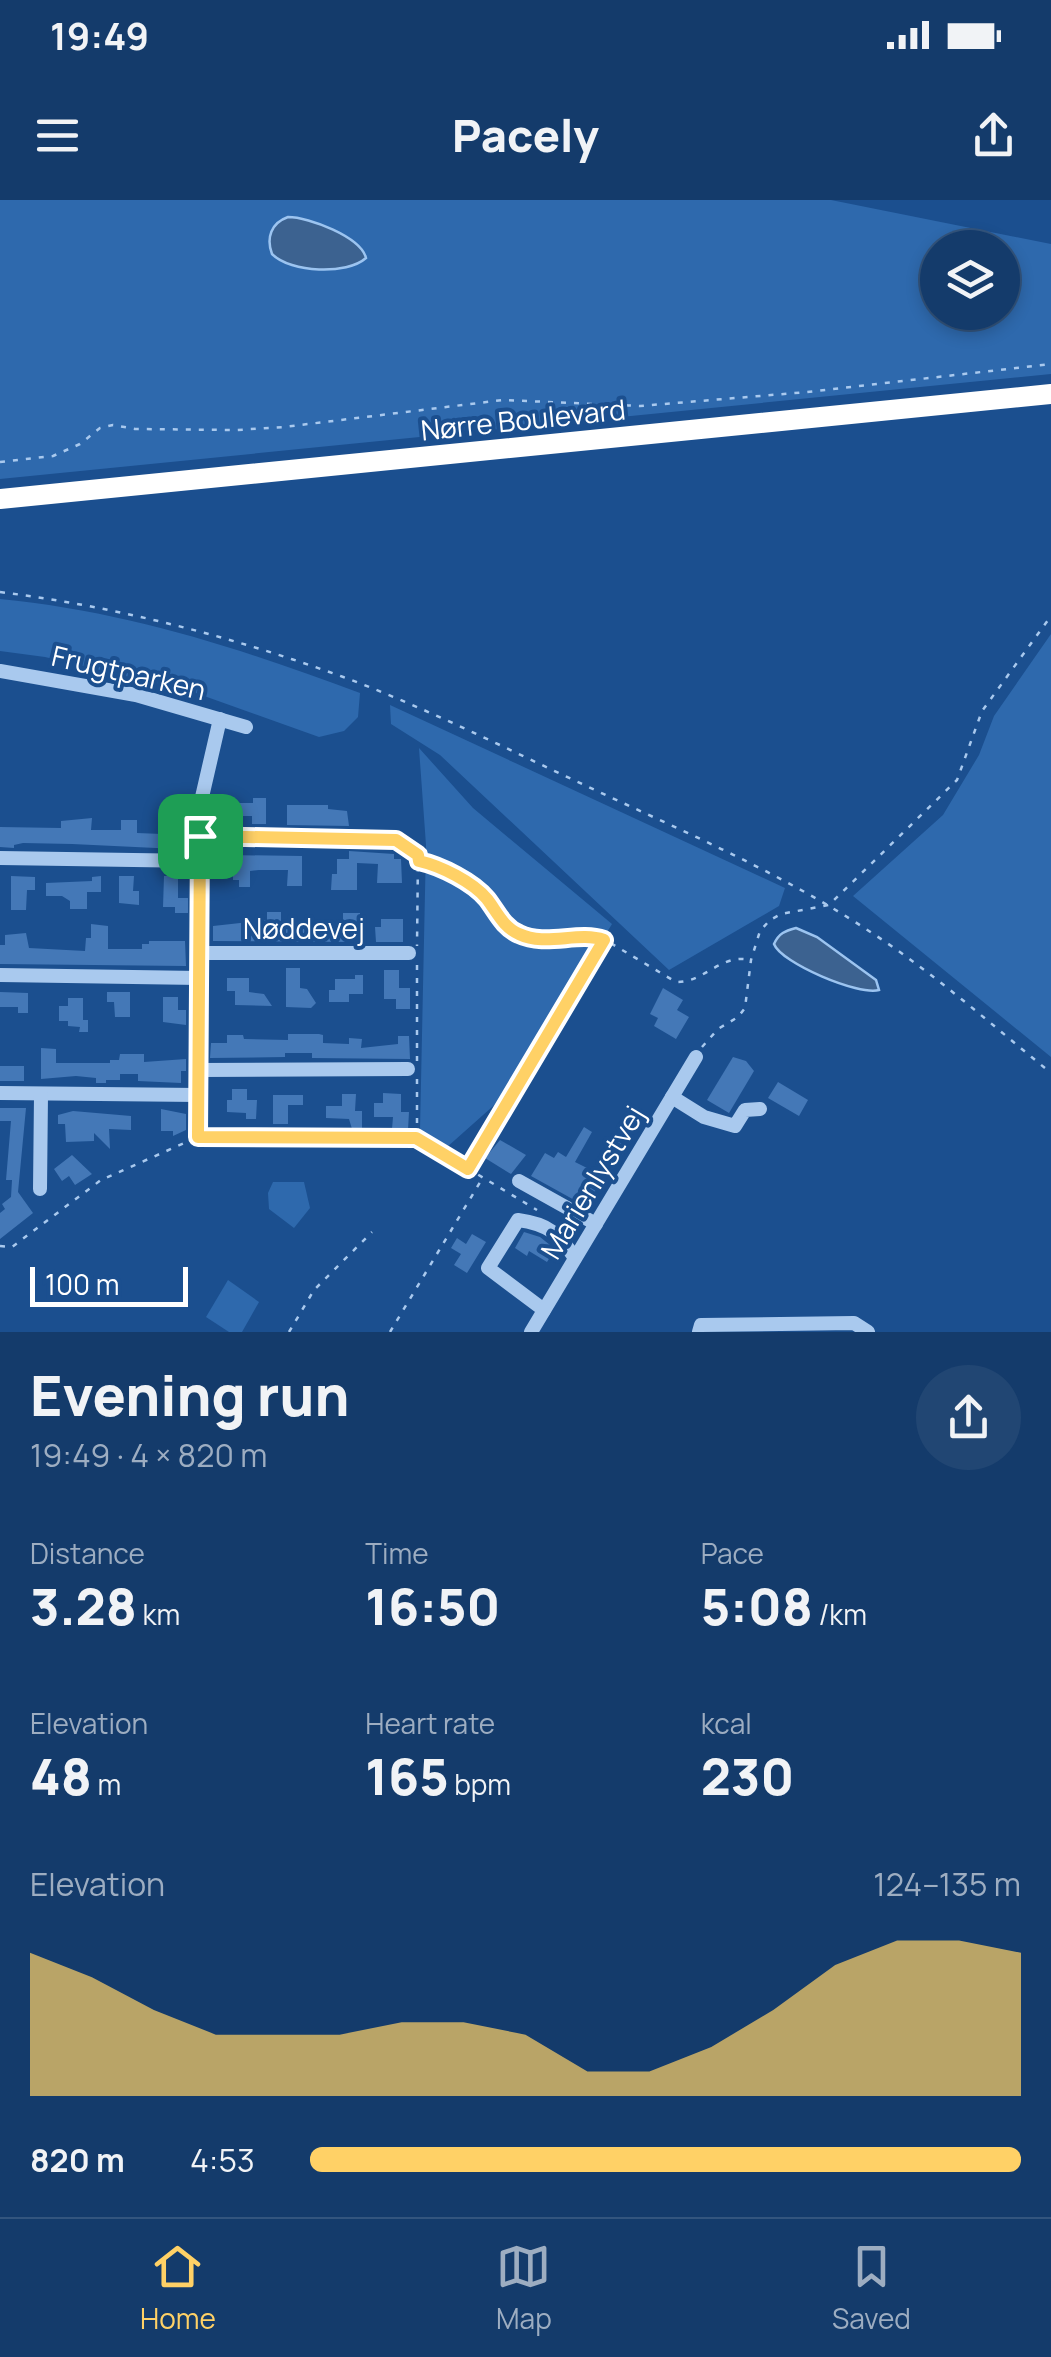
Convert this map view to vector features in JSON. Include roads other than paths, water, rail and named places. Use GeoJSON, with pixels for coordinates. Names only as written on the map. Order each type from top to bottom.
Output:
{"type":"FeatureCollection","features":[{"type":"Feature","properties":{"kind":"highway","name":"Nørre Boulevard"},"geometry":{"type":"LineString","coordinates":[[0,499],[1051,394]]}},
{"type":"Feature","properties":{"kind":"street","name":"Frugtparken"},"geometry":{"type":"LineString","coordinates":[[0,670],[136,695],[246,727]]}},
{"type":"Feature","properties":{"kind":"street"},"geometry":{"type":"LineString","coordinates":[[0,1093],[198,1095],[202,797],[220,719]]}},
{"type":"Feature","properties":{"kind":"street"},"geometry":{"type":"LineString","coordinates":[[200,836],[374,837]]}},
{"type":"Feature","properties":{"kind":"street"},"geometry":{"type":"LineString","coordinates":[[0,858],[200,861]]}},
{"type":"Feature","properties":{"kind":"street","name":"Nøddevej"},"geometry":{"type":"LineString","coordinates":[[199,953],[409,952]]}},
{"type":"Feature","properties":{"kind":"street"},"geometry":{"type":"LineString","coordinates":[[0,975],[199,978]]}},
{"type":"Feature","properties":{"kind":"street","name":"Marienlystvej"},"geometry":{"type":"LineString","coordinates":[[531,1332],[696,1057]]}},
{"type":"Feature","properties":{"kind":"street"},"geometry":{"type":"LineString","coordinates":[[199,1070],[408,1069]]}},
{"type":"Feature","properties":{"kind":"street"},"geometry":{"type":"LineString","coordinates":[[40,1190],[41,1094]]}},
{"type":"Feature","properties":{"kind":"street"},"geometry":{"type":"LineString","coordinates":[[672,1098],[704,1117],[735,1126],[745,1110],[760,1109]]}},
{"type":"Feature","properties":{"kind":"street"},"geometry":{"type":"LineString","coordinates":[[520,1181],[596,1224]]}},
{"type":"Feature","properties":{"kind":"street"},"geometry":{"type":"LineString","coordinates":[[544,1310],[488,1268],[518,1220],[542,1223],[576,1258]]}},
{"type":"Feature","properties":{"kind":"street"},"geometry":{"type":"LineString","coordinates":[[699,1332],[701,1325],[835,1324],[854,1324],[868,1332]]}}]}
